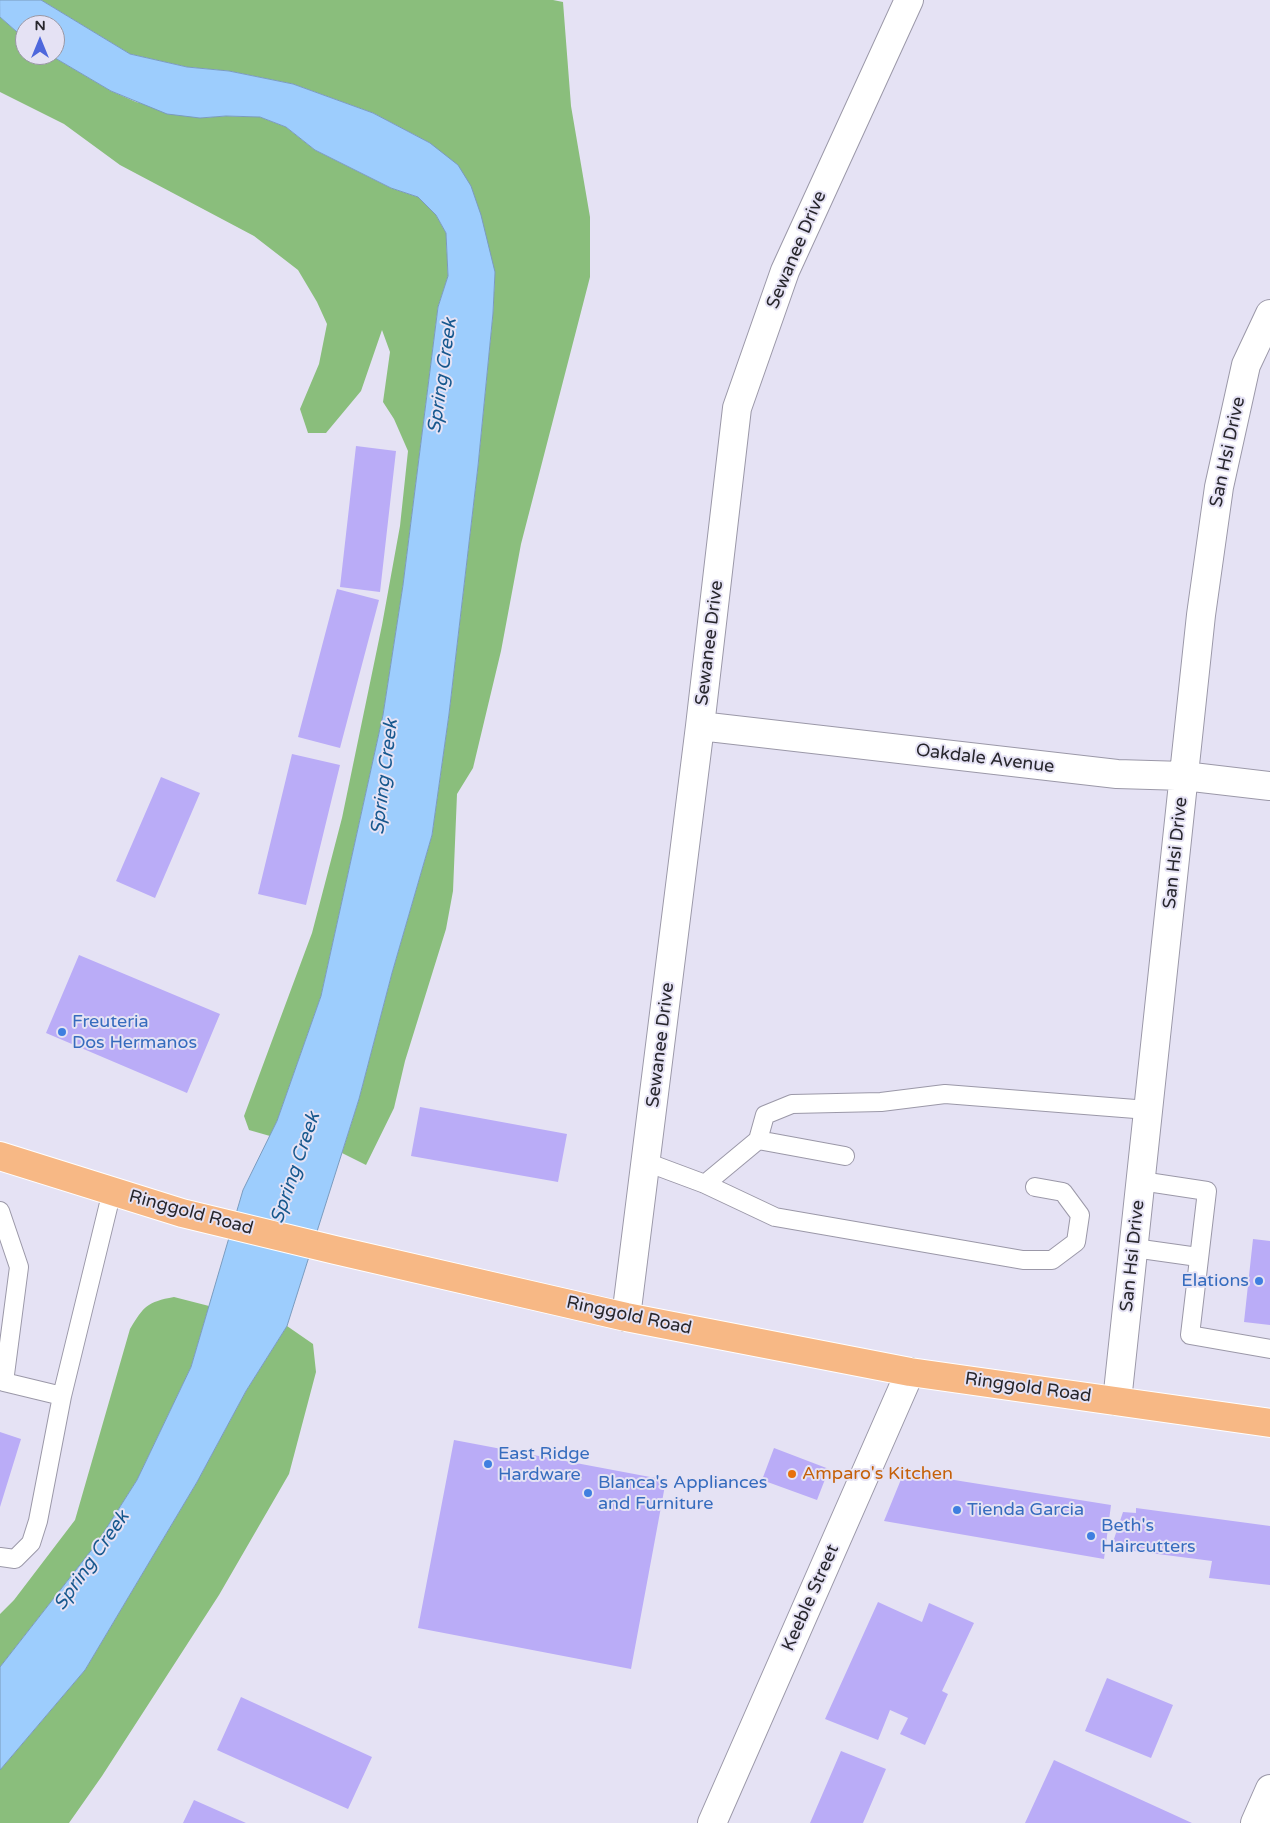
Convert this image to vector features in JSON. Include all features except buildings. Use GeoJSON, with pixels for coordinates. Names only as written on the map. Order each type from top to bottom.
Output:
{"type":"FeatureCollection","features":[{"type":"Feature","properties":{"kind":"main road","name":"Ringgold Road"},"geometry":{"type":"LineString","coordinates":[[0,1156],[182,1213],[626,1317],[910,1372],[1270,1423]]}},
{"type":"Feature","properties":{"kind":"street","name":"Sewanee Drive"},"geometry":{"type":"LineString","coordinates":[[626,1317],[700,726],[737,408],[785,271],[909,0]]}},
{"type":"Feature","properties":{"kind":"street","name":"San Hsi Drive"},"geometry":{"type":"LineString","coordinates":[[1117,1401],[1201,615],[1219,487],[1246,365],[1270,314]]}},
{"type":"Feature","properties":{"kind":"street","name":"Oakdale Avenue"},"geometry":{"type":"LineString","coordinates":[[700,726],[1116,774],[1184,776],[1270,786]]}},
{"type":"Feature","properties":{"kind":"street","name":"Keeble Street"},"geometry":{"type":"LineString","coordinates":[[712,1823],[910,1372]]}},
{"type":"Feature","properties":{"kind":"street"},"geometry":{"type":"LineString","coordinates":[[1255,1823],[1270,1789]]}},
{"type":"Feature","properties":{"kind":"lane"},"geometry":{"type":"LineString","coordinates":[[704,1184],[758,1140],[765,1115],[792,1104],[882,1102],[945,1094],[1148,1110]]}},
{"type":"Feature","properties":{"kind":"lane"},"geometry":{"type":"LineString","coordinates":[[758,1140],[844,1156]]}},
{"type":"Feature","properties":{"kind":"lane"},"geometry":{"type":"LineString","coordinates":[[646,1162],[704,1184],[774,1217],[1023,1260],[1052,1260],[1076,1242],[1080,1215],[1064,1192],[1036,1187]]}},
{"type":"Feature","properties":{"kind":"lane"},"geometry":{"type":"LineString","coordinates":[[1141,1181],[1207,1191],[1190,1335],[1270,1349]]}},
{"type":"Feature","properties":{"kind":"lane"},"geometry":{"type":"LineString","coordinates":[[0,1556],[16,1559],[31,1543],[38,1521],[62,1396],[112,1191]]}},
{"type":"Feature","properties":{"kind":"lane"},"geometry":{"type":"LineString","coordinates":[[0,1211],[19,1268],[4,1382],[62,1396]]}},
{"type":"Feature","properties":{"kind":"lane"},"geometry":{"type":"LineString","coordinates":[[1134,1248],[1198,1257]]}},
{"type":"Feature","properties":{"kind":"green space"},"geometry":{"type":"Polygon","coordinates":[[[41,0],[553,0],[563,2],[571,106],[590,217],[590,277],[521,544],[501,651],[473,768],[457,794],[453,891],[446,929],[405,1061],[394,1108],[366,1165],[342,1153],[359,1099],[392,973],[432,835],[449,714],[478,466],[493,313],[495,272],[430,143],[373,113],[293,84],[229,71],[187,67],[130,54],[41,0]]]}},
{"type":"Feature","properties":{"kind":"green space"},"geometry":{"type":"Polygon","coordinates":[[[0,17],[15,30],[15,65],[65,64],[111,91],[136,102],[200,118],[226,116],[260,117],[286,127],[315,150],[391,188],[418,197],[436,215],[446,233],[448,276],[438,307],[403,585],[383,715],[321,996],[270,1136],[249,1130],[244,1116],[312,933],[342,818],[382,625],[400,526],[408,451],[394,419],[383,402],[390,352],[382,330],[361,391],[326,433],[308,433],[300,409],[319,364],[327,324],[317,302],[298,270],[254,236],[120,165],[64,124],[0,92],[0,17]]]}},
{"type":"Feature","properties":{"kind":"green space"},"geometry":{"type":"Polygon","coordinates":[[[174,1297],[209,1306],[191,1367],[137,1480],[97,1543],[0,1667],[0,1614],[14,1600],[75,1520],[130,1329],[147,1306],[174,1297]]]}},
{"type":"Feature","properties":{"kind":"green space"},"geometry":{"type":"Polygon","coordinates":[[[287,1326],[313,1344],[316,1372],[289,1474],[219,1595],[102,1776],[69,1823],[0,1823],[0,1770],[85,1670],[197,1482],[246,1391],[287,1326]]]}},
{"type":"Feature","properties":{"kind":"water","name":"Spring Creek"},"geometry":{"type":"Polygon","coordinates":[[[0,0],[41,0],[130,54],[187,67],[229,71],[293,84],[373,113],[430,143],[458,165],[471,186],[481,215],[495,272],[493,313],[478,466],[449,714],[432,835],[392,973],[359,1099],[287,1326],[246,1391],[197,1482],[85,1670],[0,1770],[0,1667],[97,1543],[137,1480],[191,1367],[243,1190],[277,1121],[321,996],[383,715],[403,585],[438,307],[448,276],[446,233],[436,215],[418,197],[391,188],[315,150],[286,127],[260,117],[226,116],[200,118],[167,114],[111,91],[65,64],[65,15],[15,15],[15,30],[0,17],[0,0]]]}},
{"type":"Feature","properties":{"kind":"place","name":"Freuteria Dos Hermanos"},"geometry":{"type":"Point","coordinates":[62,1032]}},
{"type":"Feature","properties":{"kind":"place","name":"Elations"},"geometry":{"type":"Point","coordinates":[1259,1281]}},
{"type":"Feature","properties":{"kind":"place","name":"East Ridge Hardware"},"geometry":{"type":"Point","coordinates":[488,1464]}},
{"type":"Feature","properties":{"kind":"place","name":"Amparo's Kitchen"},"geometry":{"type":"Point","coordinates":[792,1474]}},
{"type":"Feature","properties":{"kind":"place","name":"Blanca's Appliances and Furniture"},"geometry":{"type":"Point","coordinates":[588,1493]}},
{"type":"Feature","properties":{"kind":"place","name":"Tienda Garcia"},"geometry":{"type":"Point","coordinates":[957,1510]}},
{"type":"Feature","properties":{"kind":"place","name":"Beth's Haircutters"},"geometry":{"type":"Point","coordinates":[1091,1536]}}]}
